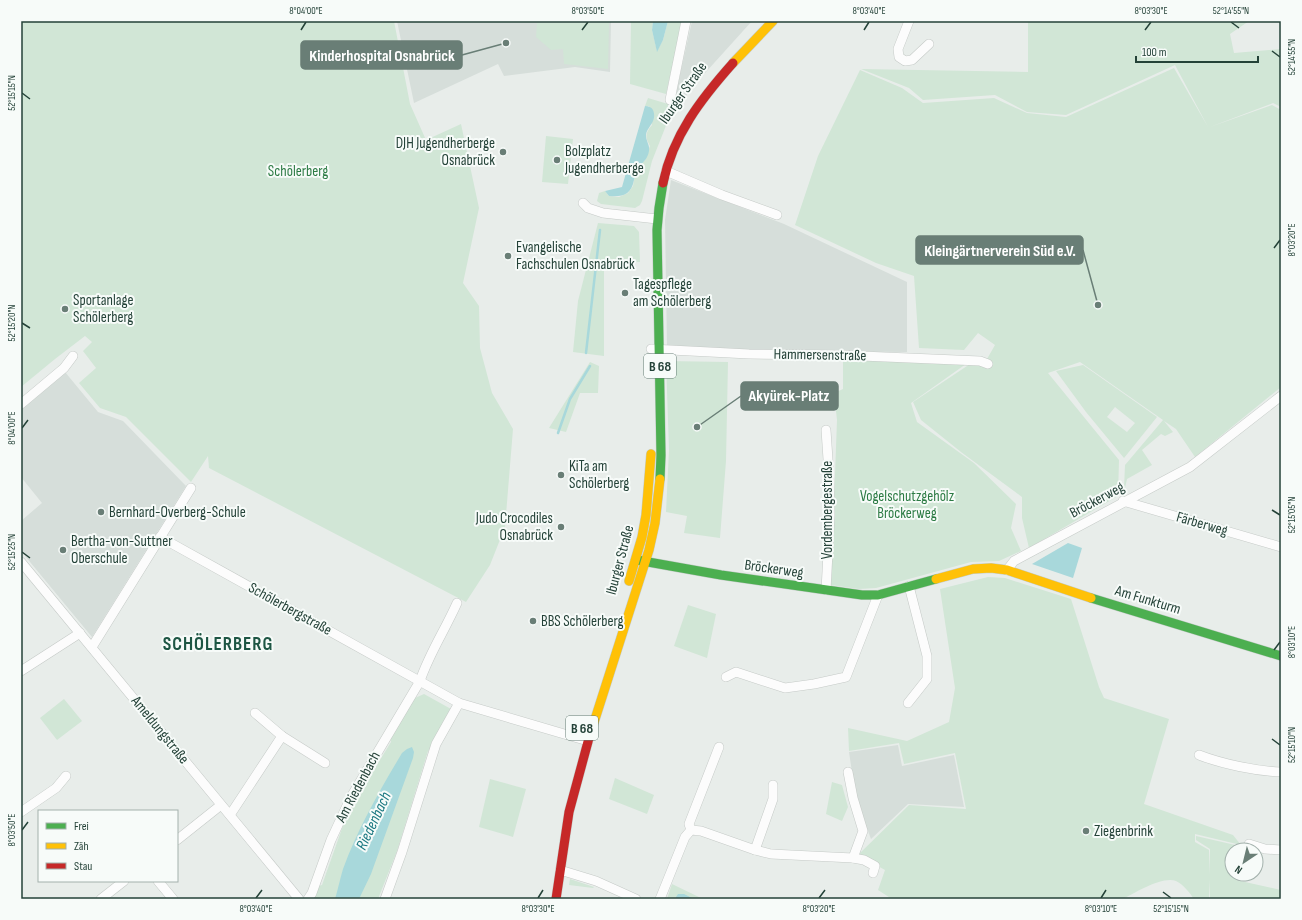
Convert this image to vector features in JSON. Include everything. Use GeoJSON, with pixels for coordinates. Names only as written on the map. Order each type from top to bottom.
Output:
{"type":"FeatureCollection","features":[{"type":"Feature","properties":{"kind":"main road","name":"Iburger Straße"},"geometry":{"type":"LineString","coordinates":[[685,109],[725,59],[762,21]]}},
{"type":"Feature","properties":{"kind":"main road","name":"Iburger Straße"},"geometry":{"type":"LineString","coordinates":[[661,170],[694,112],[727,71],[773,21]]}},
{"type":"Feature","properties":{"kind":"main road","name":"Iburger Straße"},"geometry":{"type":"LineString","coordinates":[[648,230],[660,194],[661,170],[667,141],[678,120]]}},
{"type":"Feature","properties":{"kind":"main road","name":"Iburger Straße"},"geometry":{"type":"LineString","coordinates":[[556,899],[569,812],[588,741],[646,562],[660,492],[661,455],[655,349],[652,216]]}},
{"type":"Feature","properties":{"kind":"main road","name":"Iburger Straße"},"geometry":{"type":"LineString","coordinates":[[626,590],[646,515],[655,349],[649,306]]}},
{"type":"Feature","properties":{"kind":"main road","name":"Bröckerweg"},"geometry":{"type":"LineString","coordinates":[[635,560],[716,574],[862,595],[878,595],[973,569],[991,568],[1007,570]]}},
{"type":"Feature","properties":{"kind":"main road","name":"Am Funkturm"},"geometry":{"type":"LineString","coordinates":[[1007,570],[1066,590],[1281,656]]}},
{"type":"Feature","properties":{"kind":"main road","name":"Iburger Straße"},"geometry":{"type":"LineString","coordinates":[[588,709],[618,617]]}},
{"type":"Feature","properties":{"kind":"street"},"geometry":{"type":"LineString","coordinates":[[670,100],[686,21]]}},
{"type":"Feature","properties":{"kind":"street"},"geometry":{"type":"LineString","coordinates":[[909,21],[898,49],[899,57],[905,61],[912,60],[929,44]]}},
{"type":"Feature","properties":{"kind":"street"},"geometry":{"type":"LineString","coordinates":[[661,170],[722,195],[777,215]]}},
{"type":"Feature","properties":{"kind":"street"},"geometry":{"type":"LineString","coordinates":[[583,203],[588,208],[603,213],[652,216]]}},
{"type":"Feature","properties":{"kind":"street","name":"Hammersenstraße"},"geometry":{"type":"LineString","coordinates":[[655,349],[749,354],[838,355],[980,361],[988,364]]}},
{"type":"Feature","properties":{"kind":"street"},"geometry":{"type":"LineString","coordinates":[[21,404],[64,368],[73,356]]}},
{"type":"Feature","properties":{"kind":"street","name":"Bröckerweg"},"geometry":{"type":"LineString","coordinates":[[1007,570],[1014,561],[1123,501],[1190,467],[1281,396]]}},
{"type":"Feature","properties":{"kind":"street","name":"Vordembergestraße"},"geometry":{"type":"LineString","coordinates":[[826,430],[830,516],[826,590]]}},
{"type":"Feature","properties":{"kind":"street"},"geometry":{"type":"LineString","coordinates":[[92,647],[192,488]]}},
{"type":"Feature","properties":{"kind":"street","name":"Färberweg"},"geometry":{"type":"LineString","coordinates":[[1123,501],[1281,547]]}},
{"type":"Feature","properties":{"kind":"street","name":"Schölerbergstraße"},"geometry":{"type":"LineString","coordinates":[[160,537],[459,703],[588,741]]}},
{"type":"Feature","properties":{"kind":"street","name":"Ameldungstraße"},"geometry":{"type":"LineString","coordinates":[[21,562],[298,899]]}},
{"type":"Feature","properties":{"kind":"street"},"geometry":{"type":"LineString","coordinates":[[908,703],[927,679],[927,656],[909,586]]}},
{"type":"Feature","properties":{"kind":"street"},"geometry":{"type":"LineString","coordinates":[[726,677],[736,672],[784,688],[814,684],[846,677],[878,595]]}},
{"type":"Feature","properties":{"kind":"street"},"geometry":{"type":"LineString","coordinates":[[420,681],[425,665],[457,603]]}},
{"type":"Feature","properties":{"kind":"street"},"geometry":{"type":"LineString","coordinates":[[21,671],[80,633]]}},
{"type":"Feature","properties":{"kind":"street","name":"Am Riedenbach"},"geometry":{"type":"LineString","coordinates":[[308,899],[312,893],[340,818],[351,796],[420,681]]}},
{"type":"Feature","properties":{"kind":"street"},"geometry":{"type":"LineString","coordinates":[[384,899],[402,852],[436,744],[459,703]]}},
{"type":"Feature","properties":{"kind":"street"},"geometry":{"type":"LineString","coordinates":[[255,713],[282,736],[325,763]]}},
{"type":"Feature","properties":{"kind":"street"},"geometry":{"type":"LineString","coordinates":[[230,815],[282,736]]}},
{"type":"Feature","properties":{"kind":"street"},"geometry":{"type":"LineString","coordinates":[[691,830],[689,824],[719,747]]}},
{"type":"Feature","properties":{"kind":"street"},"geometry":{"type":"LineString","coordinates":[[1199,755],[1212,760],[1270,772],[1281,772]]}},
{"type":"Feature","properties":{"kind":"street"},"geometry":{"type":"LineString","coordinates":[[848,772],[853,798],[863,831],[853,858]]}},
{"type":"Feature","properties":{"kind":"street"},"geometry":{"type":"LineString","coordinates":[[21,812],[56,788],[66,776]]}},
{"type":"Feature","properties":{"kind":"street"},"geometry":{"type":"LineString","coordinates":[[755,850],[773,799],[772,785]]}},
{"type":"Feature","properties":{"kind":"street"},"geometry":{"type":"LineString","coordinates":[[178,839],[221,805]]}},
{"type":"Feature","properties":{"kind":"street"},"geometry":{"type":"LineString","coordinates":[[691,830],[701,831],[771,854],[853,858],[864,860],[875,866],[873,873]]}},
{"type":"Feature","properties":{"kind":"street"},"geometry":{"type":"LineString","coordinates":[[660,899],[684,837],[691,830]]}},
{"type":"Feature","properties":{"kind":"street"},"geometry":{"type":"LineString","coordinates":[[1264,849],[1281,850]]}},
{"type":"Feature","properties":{"kind":"street"},"geometry":{"type":"LineString","coordinates":[[560,870],[596,881],[636,899]]}},
{"type":"Feature","properties":{"kind":"street"},"geometry":{"type":"LineString","coordinates":[[101,899],[112,896],[123,882]]}},
{"type":"Feature","properties":{"kind":"street"},"geometry":{"type":"LineString","coordinates":[[159,882],[173,899]]}},
{"type":"Feature","properties":{"kind":"shaded area"},"geometry":{"type":"Polygon","coordinates":[[[397,21],[611,21],[610,72],[575,67],[504,76],[498,64],[414,103],[397,21]]]}},
{"type":"Feature","properties":{"kind":"shaded area"},"geometry":{"type":"Polygon","coordinates":[[[692,21],[752,21],[696,83],[674,111],[676,93],[692,21]]]}},
{"type":"Feature","properties":{"kind":"shaded area"},"geometry":{"type":"Polygon","coordinates":[[[671,180],[784,224],[907,282],[907,352],[749,351],[667,346],[665,220],[671,180]]]}},
{"type":"Feature","properties":{"kind":"shaded area","name":"Bernhard-Overberg-Schule"},"geometry":{"type":"Polygon","coordinates":[[[65,372],[98,412],[123,421],[186,486],[92,637],[21,551],[21,521],[42,503],[21,477],[21,409],[65,372]]]}},
{"type":"Feature","properties":{"kind":"shaded area"},"geometry":{"type":"Polygon","coordinates":[[[898,745],[902,766],[954,755],[964,807],[908,804],[871,839],[856,799],[849,752],[898,745]]]}},
{"type":"Feature","properties":{"kind":"green space","name":"Schölerberg"},"geometry":{"type":"Polygon","coordinates":[[[21,21],[394,21],[410,104],[426,140],[461,124],[479,208],[463,283],[479,306],[480,348],[492,393],[513,429],[505,527],[490,565],[466,602],[209,468],[208,456],[191,482],[126,417],[100,408],[79,383],[96,368],[83,351],[92,342],[85,336],[21,387],[21,21]]]}},
{"type":"Feature","properties":{"kind":"green space"},"geometry":{"type":"Polygon","coordinates":[[[631,21],[653,21],[652,30],[657,51],[663,40],[668,21],[682,21],[666,94],[630,84],[631,21]]]}},
{"type":"Feature","properties":{"kind":"green space"},"geometry":{"type":"Polygon","coordinates":[[[1028,21],[1249,21],[1230,34],[1234,53],[1281,49],[1281,107],[1273,103],[1210,127],[1272,105],[1281,110],[1281,387],[1195,457],[1176,429],[1164,421],[1173,432],[1165,436],[1161,434],[1142,450],[1152,465],[1127,479],[1124,488],[1125,465],[1163,420],[1080,362],[1048,373],[1119,460],[1118,496],[1029,548],[1022,518],[1022,497],[921,420],[913,402],[970,364],[983,366],[995,345],[978,333],[964,350],[919,348],[914,276],[876,263],[795,225],[818,156],[860,70],[902,88],[923,103],[994,98],[1027,113],[1066,117],[1174,68],[1208,127],[1175,65],[1066,115],[1027,112],[995,95],[923,100],[909,88],[861,69],[1028,72],[1028,21]]]}},
{"type":"Feature","properties":{"kind":"green space"},"geometry":{"type":"Polygon","coordinates":[[[537,23],[609,23],[608,69],[564,64],[563,49],[551,50],[536,37],[537,23]]]}},
{"type":"Feature","properties":{"kind":"green space"},"geometry":{"type":"Polygon","coordinates":[[[648,98],[668,104],[669,118],[652,161],[642,201],[640,205],[635,208],[601,204],[597,201],[599,193],[605,191],[609,196],[619,197],[628,193],[633,186],[636,170],[645,160],[650,146],[646,135],[652,125],[649,106],[645,106],[648,98]]]}},
{"type":"Feature","properties":{"kind":"green space","name":"Bolzplatz Jugendherberge"},"geometry":{"type":"Polygon","coordinates":[[[546,136],[573,139],[568,184],[542,182],[546,136]]]}},
{"type":"Feature","properties":{"kind":"green space"},"geometry":{"type":"Polygon","coordinates":[[[598,223],[634,226],[639,232],[640,262],[604,263],[604,356],[573,352],[578,301],[598,223]]]}},
{"type":"Feature","properties":{"kind":"green space","name":"Vogelschutzgehölz Bröckerweg"},"geometry":{"type":"Polygon","coordinates":[[[843,357],[966,364],[911,403],[917,422],[974,463],[1016,504],[1011,528],[1021,551],[999,561],[971,562],[876,588],[859,589],[831,585],[837,420],[834,393],[843,389],[843,357]]]}},
{"type":"Feature","properties":{"kind":"green space"},"geometry":{"type":"Polygon","coordinates":[[[666,361],[728,362],[726,461],[720,538],[684,533],[687,516],[666,512],[669,450],[666,361]]]}},
{"type":"Feature","properties":{"kind":"green space"},"geometry":{"type":"Polygon","coordinates":[[[590,362],[599,366],[598,393],[580,393],[566,432],[549,428],[590,362]]]}},
{"type":"Feature","properties":{"kind":"green space"},"geometry":{"type":"Polygon","coordinates":[[[1083,365],[1157,417],[1124,458],[1086,412],[1056,371],[1083,365]],[[1115,407],[1107,417],[1127,432],[1135,423],[1115,407]]]}},
{"type":"Feature","properties":{"kind":"green space"},"geometry":{"type":"Polygon","coordinates":[[[988,577],[1005,578],[1071,599],[1099,687],[1104,698],[1169,719],[1144,804],[1233,835],[1239,842],[1228,842],[1195,834],[1195,842],[1209,850],[1210,875],[1210,849],[1196,840],[1196,836],[1224,842],[1224,882],[1245,882],[1281,890],[1281,899],[1210,899],[1210,880],[1209,899],[1194,899],[1181,884],[1170,880],[1156,883],[1123,899],[892,899],[878,890],[885,870],[858,855],[909,805],[966,809],[955,753],[904,764],[899,743],[849,751],[848,728],[907,741],[949,722],[955,688],[940,589],[988,577]]]}},
{"type":"Feature","properties":{"kind":"green space"},"geometry":{"type":"Polygon","coordinates":[[[688,605],[716,614],[707,658],[674,646],[688,605]]]}},
{"type":"Feature","properties":{"kind":"green space"},"geometry":{"type":"Polygon","coordinates":[[[424,694],[451,709],[432,748],[428,751],[397,851],[378,899],[313,899],[318,886],[322,885],[345,820],[356,799],[391,742],[390,737],[415,698],[424,694]]]}},
{"type":"Feature","properties":{"kind":"green space"},"geometry":{"type":"Polygon","coordinates":[[[64,699],[82,721],[57,740],[40,718],[64,699]]]}},
{"type":"Feature","properties":{"kind":"green space"},"geometry":{"type":"Polygon","coordinates":[[[615,778],[654,795],[647,814],[609,799],[615,778]]]}},
{"type":"Feature","properties":{"kind":"green space"},"geometry":{"type":"Polygon","coordinates":[[[490,779],[526,789],[513,837],[479,827],[490,779]]]}},
{"type":"Feature","properties":{"kind":"green space"},"geometry":{"type":"Polygon","coordinates":[[[832,782],[842,785],[848,807],[842,821],[826,814],[832,782]]]}},
{"type":"Feature","properties":{"kind":"green space"},"geometry":{"type":"Polygon","coordinates":[[[570,879],[594,887],[569,885],[570,879]]]}},
{"type":"Feature","properties":{"kind":"green space"},"geometry":{"type":"Polygon","coordinates":[[[672,884],[703,899],[667,899],[672,884]]]}},
{"type":"Feature","properties":{"kind":"water"},"geometry":{"type":"Polygon","coordinates":[[[653,21],[668,21],[663,40],[657,52],[652,30],[653,21]]]}},
{"type":"Feature","properties":{"kind":"water"},"geometry":{"type":"Polygon","coordinates":[[[645,106],[649,106],[653,110],[654,114],[653,121],[646,138],[649,149],[648,154],[636,170],[631,189],[626,194],[609,196],[605,191],[622,187],[645,106]]]}},
{"type":"Feature","properties":{"kind":"water"},"geometry":{"type":"Polygon","coordinates":[[[1068,543],[1082,548],[1073,578],[1032,564],[1068,543]]]}},
{"type":"Feature","properties":{"kind":"water","name":"Riedenbach"},"geometry":{"type":"Polygon","coordinates":[[[412,747],[414,752],[413,758],[371,874],[359,899],[335,899],[343,869],[362,824],[402,753],[412,747]]]}},
{"type":"Feature","properties":{"kind":"water"},"geometry":{"type":"Polygon","coordinates":[[[678,894],[684,894],[694,899],[676,899],[678,894]]]}},
{"type":"Feature","properties":{"kind":"waterway"},"geometry":{"type":"LineString","coordinates":[[586,353],[600,230]]}},
{"type":"Feature","properties":{"kind":"waterway"},"geometry":{"type":"LineString","coordinates":[[558,433],[570,399],[590,366]]}},
{"type":"Feature","properties":{"kind":"traffic: fast"},"geometry":{"type":"LineString","coordinates":[[660,479],[661,455],[657,230],[663,183]]}},
{"type":"Feature","properties":{"kind":"traffic: fast"},"geometry":{"type":"LineString","coordinates":[[637,560],[721,575],[862,595],[878,595],[936,579]]}},
{"type":"Feature","properties":{"kind":"traffic: fast"},"geometry":{"type":"LineString","coordinates":[[1091,598],[1281,656]]}},
{"type":"Feature","properties":{"kind":"traffic: slow"},"geometry":{"type":"LineString","coordinates":[[733,63],[773,21]]}},
{"type":"Feature","properties":{"kind":"traffic: slow"},"geometry":{"type":"LineString","coordinates":[[629,581],[642,537],[646,515],[651,454]]}},
{"type":"Feature","properties":{"kind":"traffic: slow"},"geometry":{"type":"LineString","coordinates":[[589,738],[649,550],[655,523],[660,479]]}},
{"type":"Feature","properties":{"kind":"traffic: slow"},"geometry":{"type":"LineString","coordinates":[[936,579],[973,569],[991,568],[1007,570],[1091,598]]}},
{"type":"Feature","properties":{"kind":"traffic: jam"},"geometry":{"type":"LineString","coordinates":[[663,183],[681,133],[699,104],[733,63]]}},
{"type":"Feature","properties":{"kind":"traffic: jam"},"geometry":{"type":"LineString","coordinates":[[556,899],[569,812],[589,738]]}},
{"type":"Feature","properties":{"kind":"place","name":"Kinderhospital Osnabrück"},"geometry":{"type":"Point","coordinates":[506,43]}},
{"type":"Feature","properties":{"kind":"place","name":"DJH Jugendherberge Osnabrück"},"geometry":{"type":"Point","coordinates":[503,152]}},
{"type":"Feature","properties":{"kind":"place","name":"Bolzplatz Jugendherberge"},"geometry":{"type":"Point","coordinates":[557,160]}},
{"type":"Feature","properties":{"kind":"place","name":"Evangelische Fachschulen Osnabrück"},"geometry":{"type":"Point","coordinates":[508,256]}},
{"type":"Feature","properties":{"kind":"place","name":"Tagespflege am Schölerberg"},"geometry":{"type":"Point","coordinates":[625,293]}},
{"type":"Feature","properties":{"kind":"place","name":"Kleingärtnerverein Süd e.V."},"geometry":{"type":"Point","coordinates":[1098,305]}},
{"type":"Feature","properties":{"kind":"place","name":"Sportanlage Schölerberg"},"geometry":{"type":"Point","coordinates":[65,309]}},
{"type":"Feature","properties":{"kind":"place","name":"Akyürek-Platz"},"geometry":{"type":"Point","coordinates":[697,427]}},
{"type":"Feature","properties":{"kind":"place","name":"KiTa am Schölerberg"},"geometry":{"type":"Point","coordinates":[561,475]}},
{"type":"Feature","properties":{"kind":"place","name":"Bernhard-Overberg-Schule"},"geometry":{"type":"Point","coordinates":[101,512]}},
{"type":"Feature","properties":{"kind":"place","name":"Judo Crocodiles Osnabrück"},"geometry":{"type":"Point","coordinates":[561,527]}},
{"type":"Feature","properties":{"kind":"place","name":"Bertha-von-Suttner Oberschule"},"geometry":{"type":"Point","coordinates":[63,550]}},
{"type":"Feature","properties":{"kind":"place","name":"BBS Schölerberg"},"geometry":{"type":"Point","coordinates":[533,621]}},
{"type":"Feature","properties":{"kind":"place","name":"Ziegenbrink"},"geometry":{"type":"Point","coordinates":[1086,831]}},
{"type":"Feature","properties":{"kind":"district","name":"SCHÖLERBERG"},"geometry":{"type":"Point","coordinates":[218,644]}}]}
